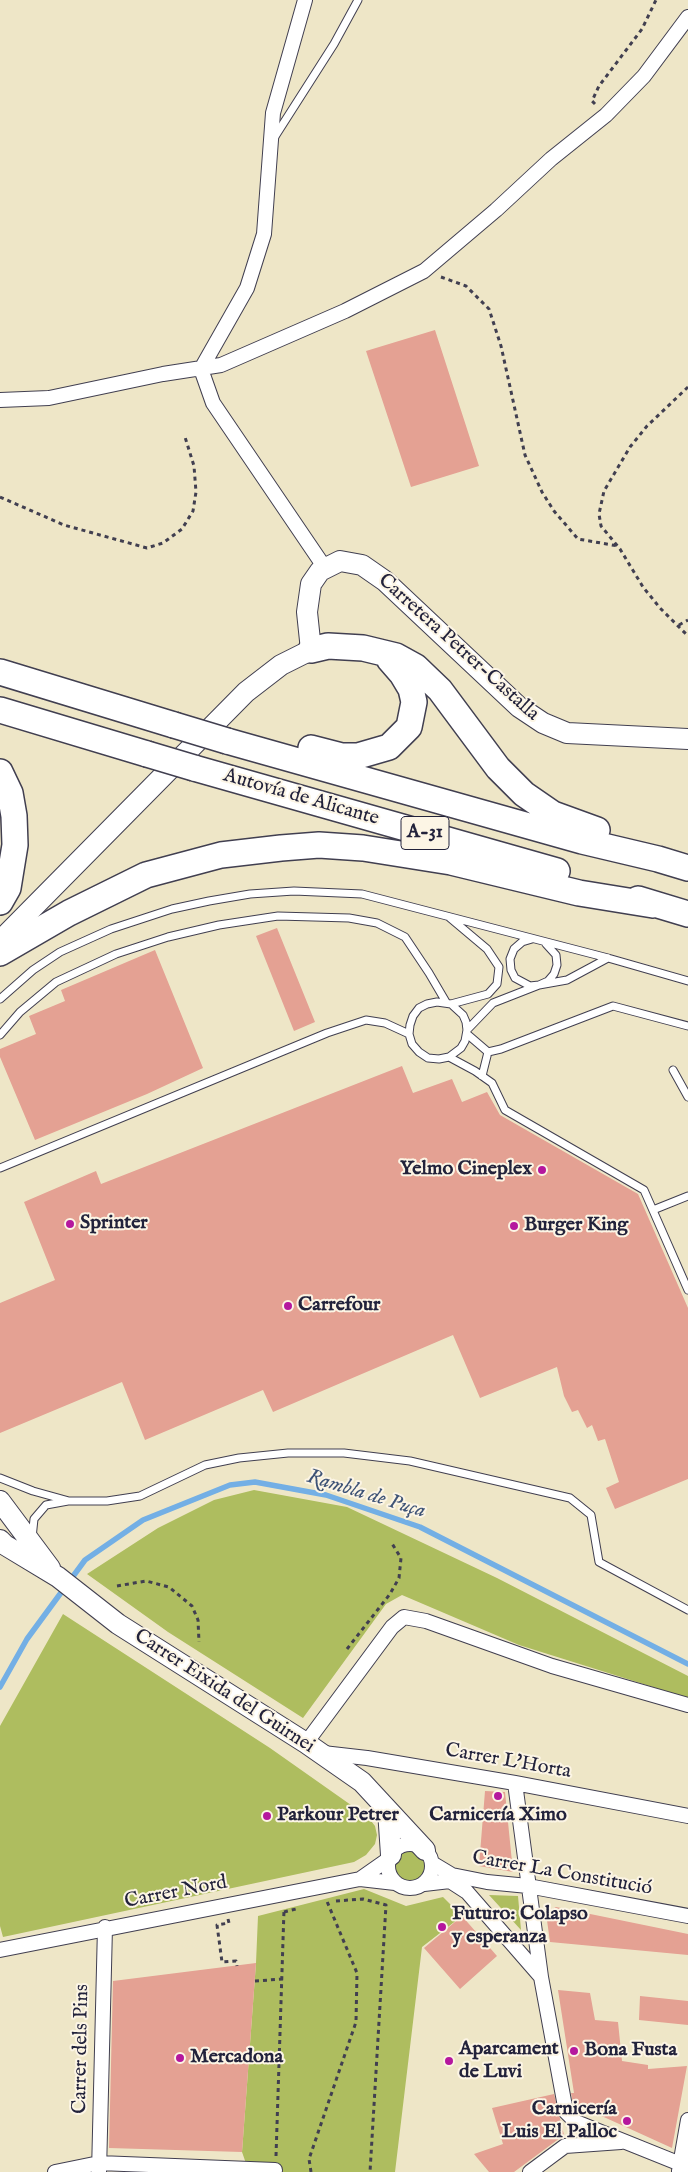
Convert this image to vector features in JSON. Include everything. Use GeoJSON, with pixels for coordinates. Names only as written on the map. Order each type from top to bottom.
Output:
{"type":"FeatureCollection","features":[{"type":"Feature","properties":{"kind":"highway"},"geometry":{"type":"LineString","coordinates":[[311,650],[328,646],[347,646],[377,650],[396,656],[416,667],[440,690],[498,768],[524,794],[553,814],[592,828],[658,859]]}},
{"type":"Feature","properties":{"kind":"highway"},"geometry":{"type":"LineString","coordinates":[[227,741],[277,740],[342,756],[358,756],[389,747],[409,727],[414,702],[411,688],[402,674],[389,659],[377,650]]}},
{"type":"Feature","properties":{"kind":"highway","name":"Autovía de Alicante"},"geometry":{"type":"LineString","coordinates":[[0,672],[227,741],[582,842],[658,859],[688,868]]}},
{"type":"Feature","properties":{"kind":"highway","name":"Autovía de Alicante"},"geometry":{"type":"LineString","coordinates":[[0,710],[194,768],[567,874],[653,905],[688,914]]}},
{"type":"Feature","properties":{"kind":"highway"},"geometry":{"type":"LineString","coordinates":[[0,772],[10,793],[13,808],[15,846],[8,888],[0,902]]}},
{"type":"Feature","properties":{"kind":"highway"},"geometry":{"type":"LineString","coordinates":[[0,953],[69,913],[146,875],[222,855],[319,845],[363,848],[451,862],[579,893],[653,905]]}},
{"type":"Feature","properties":{"kind":"street"},"geometry":{"type":"LineString","coordinates":[[0,941],[246,692],[281,665],[311,650],[307,628],[308,596],[315,577],[325,568],[213,403],[202,368],[247,288],[264,234],[273,113],[306,0]]}},
{"type":"Feature","properties":{"kind":"street"},"geometry":{"type":"LineString","coordinates":[[0,400],[49,398],[163,374],[221,365],[345,311],[424,271],[496,210],[550,159],[606,115],[644,76],[688,18]]}},
{"type":"Feature","properties":{"kind":"street","name":"Carretera Petrer-Castalla"},"geometry":{"type":"LineString","coordinates":[[325,568],[340,561],[348,561],[371,570],[519,707],[543,723],[567,733],[576,734],[688,739]]}},
{"type":"Feature","properties":{"kind":"street"},"geometry":{"type":"LineString","coordinates":[[0,1501],[58,1577]]}},
{"type":"Feature","properties":{"kind":"street"},"geometry":{"type":"LineString","coordinates":[[2,1546],[58,1577]]}},
{"type":"Feature","properties":{"kind":"street","name":"Carrer Eixida del Guirnei"},"geometry":{"type":"LineString","coordinates":[[58,1577],[118,1624],[313,1748],[362,1782],[428,1857]]}},
{"type":"Feature","properties":{"kind":"street"},"geometry":{"type":"LineString","coordinates":[[313,1748],[392,1627],[404,1617],[426,1621],[552,1666],[688,1705]]}},
{"type":"Feature","properties":{"kind":"street","name":"Carrer L'Horta"},"geometry":{"type":"LineString","coordinates":[[313,1748],[515,1783],[688,1816]]}},
{"type":"Feature","properties":{"kind":"street"},"geometry":{"type":"LineString","coordinates":[[515,1783],[541,1977],[566,2112],[576,2122],[682,2167],[688,2120]]}},
{"type":"Feature","properties":{"kind":"street"},"geometry":{"type":"LineString","coordinates":[[388,1810],[390,1856],[388,1871],[395,1883],[409,1888],[450,1881],[467,1892],[541,1977]]}},
{"type":"Feature","properties":{"kind":"street"},"geometry":{"type":"LineString","coordinates":[[390,1856],[404,1846],[418,1846],[428,1857],[429,1878],[424,1884]]}},
{"type":"Feature","properties":{"kind":"street","name":"Carrer Nord"},"geometry":{"type":"LineString","coordinates":[[360,1879],[390,1856]]}},
{"type":"Feature","properties":{"kind":"street","name":"Carrer La Constitució"},"geometry":{"type":"LineString","coordinates":[[428,1857],[452,1875],[487,1882],[528,1886],[688,1916]]}},
{"type":"Feature","properties":{"kind":"street","name":"Carrer Nord"},"geometry":{"type":"LineString","coordinates":[[0,1950],[360,1879],[395,1883]]}},
{"type":"Feature","properties":{"kind":"street","name":"Carrer dels Pins"},"geometry":{"type":"LineString","coordinates":[[99,2168],[104,1928]]}},
{"type":"Feature","properties":{"kind":"street"},"geometry":{"type":"LineString","coordinates":[[530,2172],[565,2146],[625,2142]]}},
{"type":"Feature","properties":{"kind":"street"},"geometry":{"type":"LineString","coordinates":[[54,2172],[99,2168],[275,2170]]}},
{"type":"Feature","properties":{"kind":"lane"},"geometry":{"type":"LineString","coordinates":[[270,144],[334,44],[358,0]]}},
{"type":"Feature","properties":{"kind":"lane"},"geometry":{"type":"LineString","coordinates":[[0,999],[33,970],[60,952],[120,926],[172,909],[209,901],[250,894],[294,891],[362,894],[608,958],[688,981]]}},
{"type":"Feature","properties":{"kind":"lane"},"geometry":{"type":"LineString","coordinates":[[0,1035],[20,1012],[56,982],[116,954],[168,937],[219,925],[278,916],[349,918],[377,923],[404,937],[430,973],[448,1003],[462,1015],[467,1032],[488,1052]]}},
{"type":"Feature","properties":{"kind":"lane"},"geometry":{"type":"LineString","coordinates":[[446,916],[488,949],[499,967],[497,984],[488,994],[448,1003],[427,1004],[419,1008],[413,1016],[409,1034],[412,1044],[423,1055],[439,1059],[449,1058],[461,1048],[467,1032],[493,1004],[548,981],[554,974],[557,965],[556,955],[551,947],[543,941]]}},
{"type":"Feature","properties":{"kind":"lane"},"geometry":{"type":"LineString","coordinates":[[532,939],[522,942],[514,949],[510,959],[511,970],[515,978],[530,986],[566,980],[608,958]]}},
{"type":"Feature","properties":{"kind":"lane"},"geometry":{"type":"LineString","coordinates":[[499,967],[510,959]]}},
{"type":"Feature","properties":{"kind":"lane"},"geometry":{"type":"LineString","coordinates":[[499,967],[511,970]]}},
{"type":"Feature","properties":{"kind":"lane"},"geometry":{"type":"LineString","coordinates":[[488,1052],[501,1049],[613,1006],[688,1026]]}},
{"type":"Feature","properties":{"kind":"lane"},"geometry":{"type":"LineString","coordinates":[[0,1168],[327,1032],[366,1020],[385,1023],[409,1034]]}},
{"type":"Feature","properties":{"kind":"lane"},"geometry":{"type":"LineString","coordinates":[[482,1076],[488,1052]]}},
{"type":"Feature","properties":{"kind":"lane"},"geometry":{"type":"LineString","coordinates":[[449,1058],[492,1083],[505,1110],[644,1190],[666,1244],[688,1290]]}},
{"type":"Feature","properties":{"kind":"lane"},"geometry":{"type":"LineString","coordinates":[[673,1070],[688,1097]]}},
{"type":"Feature","properties":{"kind":"lane"},"geometry":{"type":"LineString","coordinates":[[653,1210],[688,1196]]}},
{"type":"Feature","properties":{"kind":"lane"},"geometry":{"type":"LineString","coordinates":[[32,1543],[34,1518],[46,1505],[70,1501],[107,1501],[140,1496],[205,1466],[239,1458],[288,1453],[344,1453],[410,1461],[570,1498],[591,1516],[599,1562],[688,1610]]}},
{"type":"Feature","properties":{"kind":"lane"},"geometry":{"type":"LineString","coordinates":[[0,1478],[70,1501]]}},
{"type":"Feature","properties":{"kind":"path"},"geometry":{"type":"LineString","coordinates":[[606,115],[592,101],[599,86],[642,29],[656,0]]}},
{"type":"Feature","properties":{"kind":"path"},"geometry":{"type":"LineString","coordinates":[[424,271],[466,286],[489,309],[501,346],[521,442],[531,469],[554,511],[578,539],[618,546]]}},
{"type":"Feature","properties":{"kind":"path"},"geometry":{"type":"LineString","coordinates":[[688,387],[647,426],[630,447],[604,491],[599,514],[601,526],[632,565],[642,587],[688,636]]}},
{"type":"Feature","properties":{"kind":"path"},"geometry":{"type":"LineString","coordinates":[[0,497],[64,525],[147,548],[163,543],[182,529],[193,511],[196,492],[194,466],[185,437]]}},
{"type":"Feature","properties":{"kind":"path"},"geometry":{"type":"LineString","coordinates":[[679,625],[688,620]]}},
{"type":"Feature","properties":{"kind":"path"},"geometry":{"type":"LineString","coordinates":[[347,1649],[390,1594],[399,1578],[401,1558],[390,1542]]}},
{"type":"Feature","properties":{"kind":"path"},"geometry":{"type":"LineString","coordinates":[[118,1586],[146,1580],[169,1587],[192,1606],[198,1620],[199,1642]]}},
{"type":"Feature","properties":{"kind":"path"},"geometry":{"type":"LineString","coordinates":[[318,1904],[363,1899],[386,1905],[370,2172]]}},
{"type":"Feature","properties":{"kind":"path"},"geometry":{"type":"LineString","coordinates":[[310,2172],[309,2159],[356,2022],[357,1973],[326,1902]]}},
{"type":"Feature","properties":{"kind":"path"},"geometry":{"type":"LineString","coordinates":[[275,2170],[279,2119],[284,1912],[301,1908]]}},
{"type":"Feature","properties":{"kind":"path"},"geometry":{"type":"LineString","coordinates":[[228,1918],[229,1923],[217,1925],[222,1962],[236,1961],[237,1966]]}},
{"type":"Feature","properties":{"kind":"path"},"geometry":{"type":"LineString","coordinates":[[255,1981],[282,1979]]}},
{"type":"Feature","properties":{"kind":"green space"},"geometry":{"type":"Polygon","coordinates":[[[254,1490],[347,1507],[497,1578],[688,1676],[688,1698],[519,1645],[402,1595],[386,1604],[303,1718],[168,1632],[87,1574],[158,1528],[214,1500],[254,1490]]]}},
{"type":"Feature","properties":{"kind":"green space"},"geometry":{"type":"Polygon","coordinates":[[[63,1614],[270,1748],[368,1817],[375,1826],[377,1835],[375,1844],[366,1855],[354,1862],[3,1937],[0,1926],[0,1726],[63,1614]]]}},
{"type":"Feature","properties":{"kind":"green space"},"geometry":{"type":"Polygon","coordinates":[[[410,1850],[417,1851],[422,1855],[426,1860],[426,1874],[422,1879],[417,1883],[410,1884],[403,1883],[398,1879],[394,1874],[393,1867],[394,1860],[398,1855],[403,1851],[410,1850]]]}},
{"type":"Feature","properties":{"kind":"green space"},"geometry":{"type":"Polygon","coordinates":[[[364,1889],[406,1906],[443,1897],[462,1916],[422,1947],[395,2172],[249,2172],[242,2152],[258,1916],[364,1889]]]}},
{"type":"Feature","properties":{"kind":"green space"},"geometry":{"type":"Polygon","coordinates":[[[489,1895],[518,1896],[521,1930],[489,1895]]]}},
{"type":"Feature","properties":{"kind":"building"},"geometry":{"type":"Polygon","coordinates":[[[435,330],[479,466],[411,487],[366,351],[435,330]]]}},
{"type":"Feature","properties":{"kind":"building"},"geometry":{"type":"Polygon","coordinates":[[[277,928],[315,1022],[294,1031],[256,936],[277,928]]]}},
{"type":"Feature","properties":{"kind":"building"},"geometry":{"type":"Polygon","coordinates":[[[155,950],[203,1068],[147,1094],[35,1140],[0,1057],[0,1049],[36,1034],[29,1016],[65,1001],[61,990],[155,950]]]}},
{"type":"Feature","properties":{"kind":"building"},"geometry":{"type":"Polygon","coordinates":[[[402,1066],[413,1093],[452,1079],[462,1102],[487,1092],[500,1115],[638,1194],[688,1308],[688,1479],[615,1509],[606,1488],[619,1482],[605,1439],[598,1441],[592,1425],[587,1428],[578,1410],[572,1412],[564,1396],[557,1367],[480,1398],[453,1335],[273,1412],[263,1390],[145,1440],[122,1382],[0,1433],[0,1303],[55,1280],[24,1202],[96,1171],[101,1184],[402,1066]]]}},
{"type":"Feature","properties":{"kind":"building"},"geometry":{"type":"Polygon","coordinates":[[[485,1791],[505,1792],[513,1872],[479,1866],[485,1791]]]}},
{"type":"Feature","properties":{"kind":"building"},"geometry":{"type":"Polygon","coordinates":[[[556,1907],[688,1934],[688,1955],[550,1942],[546,1913],[556,1907]]]}},
{"type":"Feature","properties":{"kind":"building"},"geometry":{"type":"Polygon","coordinates":[[[462,1916],[497,1956],[460,1989],[424,1948],[462,1916]]]}},
{"type":"Feature","properties":{"kind":"building"},"geometry":{"type":"Polygon","coordinates":[[[256,1963],[242,2152],[109,2148],[113,1981],[256,1963]]]}},
{"type":"Feature","properties":{"kind":"building"},"geometry":{"type":"Polygon","coordinates":[[[558,1990],[590,1993],[595,2020],[618,2022],[622,2061],[648,2065],[648,2069],[687,2066],[672,2148],[573,2103],[571,2093],[574,2093],[558,1990]]]}},
{"type":"Feature","properties":{"kind":"building"},"geometry":{"type":"Polygon","coordinates":[[[640,1996],[688,2001],[688,2025],[639,2020],[640,1996]]]}},
{"type":"Feature","properties":{"kind":"building"},"geometry":{"type":"Polygon","coordinates":[[[554,2094],[564,2135],[514,2172],[489,2172],[474,2154],[503,2144],[492,2108],[554,2094]]]}},
{"type":"Feature","properties":{"kind":"waterway","name":"Rambla de Puça"},"geometry":{"type":"LineString","coordinates":[[0,1687],[27,1639],[85,1560],[143,1520],[230,1485],[255,1482],[326,1495],[420,1527],[688,1664]]}},
{"type":"Feature","properties":{"kind":"place","name":"Yelmo Cineplex"},"geometry":{"type":"Point","coordinates":[542,1170]}},
{"type":"Feature","properties":{"kind":"place","name":"Sprinter"},"geometry":{"type":"Point","coordinates":[70,1224]}},
{"type":"Feature","properties":{"kind":"place","name":"Burger King"},"geometry":{"type":"Point","coordinates":[514,1226]}},
{"type":"Feature","properties":{"kind":"place","name":"Carrefour"},"geometry":{"type":"Point","coordinates":[288,1306]}},
{"type":"Feature","properties":{"kind":"place","name":"Carnicería Ximo"},"geometry":{"type":"Point","coordinates":[498,1796]}},
{"type":"Feature","properties":{"kind":"place","name":"Parkour Petrer"},"geometry":{"type":"Point","coordinates":[267,1816]}},
{"type":"Feature","properties":{"kind":"place","name":"Futuro: Colapso y esperanza"},"geometry":{"type":"Point","coordinates":[442,1927]}},
{"type":"Feature","properties":{"kind":"place","name":"Bona Fusta"},"geometry":{"type":"Point","coordinates":[574,2051]}},
{"type":"Feature","properties":{"kind":"place","name":"Mercadona"},"geometry":{"type":"Point","coordinates":[180,2058]}},
{"type":"Feature","properties":{"kind":"place","name":"Aparcament de Luvi"},"geometry":{"type":"Point","coordinates":[449,2061]}},
{"type":"Feature","properties":{"kind":"place","name":"Carnicería Luis El Palloc"},"geometry":{"type":"Point","coordinates":[627,2121]}}]}
